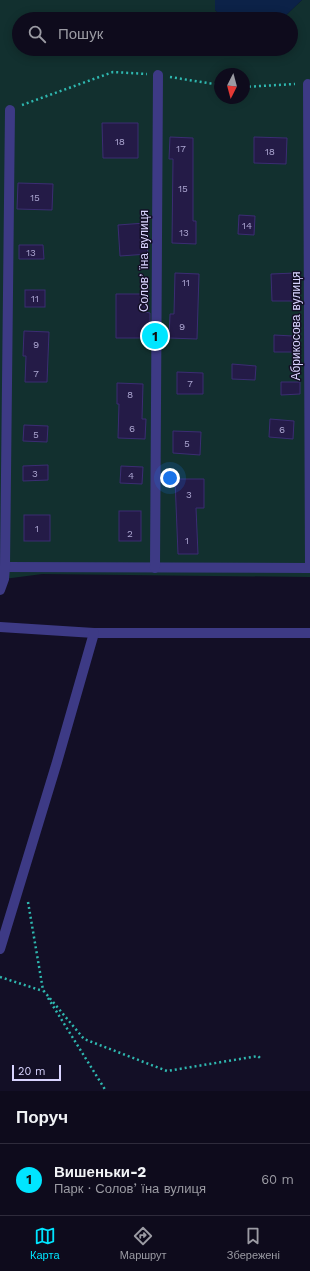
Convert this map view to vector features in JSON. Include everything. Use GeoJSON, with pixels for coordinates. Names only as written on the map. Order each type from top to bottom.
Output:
{"type":"FeatureCollection","features":[{"type":"Feature","properties":{"kind":"street","name":"Соловʼїна вулиця"},"geometry":{"type":"LineString","coordinates":[[155,568],[158,75]]}},
{"type":"Feature","properties":{"kind":"street","name":"Абрикосова вулиця"},"geometry":{"type":"LineString","coordinates":[[308,84],[310,568]]}},
{"type":"Feature","properties":{"kind":"street"},"geometry":{"type":"LineString","coordinates":[[0,590],[4,579],[5,567],[10,110]]}},
{"type":"Feature","properties":{"kind":"street"},"geometry":{"type":"LineString","coordinates":[[5,567],[310,568]]}},
{"type":"Feature","properties":{"kind":"street"},"geometry":{"type":"LineString","coordinates":[[0,627],[94,633],[310,633]]}},
{"type":"Feature","properties":{"kind":"street"},"geometry":{"type":"LineString","coordinates":[[0,949],[57,762],[94,633]]}},
{"type":"Feature","properties":{"kind":"path"},"geometry":{"type":"LineString","coordinates":[[10,110],[114,72],[158,75],[214,84]]}},
{"type":"Feature","properties":{"kind":"path"},"geometry":{"type":"LineString","coordinates":[[250,86],[308,84]]}},
{"type":"Feature","properties":{"kind":"path"},"geometry":{"type":"LineString","coordinates":[[28,902],[43,990],[106,1091]]}},
{"type":"Feature","properties":{"kind":"path"},"geometry":{"type":"LineString","coordinates":[[0,977],[43,990],[84,1039],[167,1071],[258,1056],[261,1059]]}},
{"type":"Feature","properties":{"kind":"green space"},"geometry":{"type":"Polygon","coordinates":[[[0,0],[215,0],[215,10],[217,12],[12,12],[12,56],[298,56],[298,12],[289,12],[302,0],[310,0],[310,577],[42,574],[4,579],[0,578],[0,0]]]}},
{"type":"Feature","properties":{"kind":"water"},"geometry":{"type":"Polygon","coordinates":[[[215,0],[302,0],[289,12],[217,12],[215,10],[215,0]]]}},
{"type":"Feature","properties":{"kind":"building"},"geometry":{"type":"Polygon","coordinates":[[[102,123],[138,123],[138,158],[103,158],[102,123]]]}},
{"type":"Feature","properties":{"kind":"building"},"geometry":{"type":"Polygon","coordinates":[[[170,137],[193,138],[193,221],[196,221],[196,244],[172,243],[173,159],[169,159],[170,137]]]}},
{"type":"Feature","properties":{"kind":"building"},"geometry":{"type":"Polygon","coordinates":[[[254,137],[287,138],[286,164],[254,163],[254,137]]]}},
{"type":"Feature","properties":{"kind":"building"},"geometry":{"type":"Polygon","coordinates":[[[18,183],[53,184],[52,210],[17,209],[18,183]]]}},
{"type":"Feature","properties":{"kind":"building"},"geometry":{"type":"Polygon","coordinates":[[[239,215],[255,216],[254,235],[238,234],[239,215]]]}},
{"type":"Feature","properties":{"kind":"building"},"geometry":{"type":"Polygon","coordinates":[[[145,223],[148,254],[120,256],[118,225],[145,223]]]}},
{"type":"Feature","properties":{"kind":"building"},"geometry":{"type":"Polygon","coordinates":[[[19,245],[43,245],[44,259],[19,259],[19,245]]]}},
{"type":"Feature","properties":{"kind":"building"},"geometry":{"type":"Polygon","coordinates":[[[175,273],[199,274],[197,339],[169,338],[170,314],[174,314],[175,273]]]}},
{"type":"Feature","properties":{"kind":"building"},"geometry":{"type":"Polygon","coordinates":[[[295,273],[296,301],[272,301],[271,274],[295,273]]]}},
{"type":"Feature","properties":{"kind":"building"},"geometry":{"type":"Polygon","coordinates":[[[25,290],[45,290],[45,307],[25,307],[25,290]]]}},
{"type":"Feature","properties":{"kind":"building"},"geometry":{"type":"Polygon","coordinates":[[[116,294],[145,294],[145,312],[150,313],[150,336],[145,336],[145,338],[116,338],[116,294]]]}},
{"type":"Feature","properties":{"kind":"building"},"geometry":{"type":"Polygon","coordinates":[[[24,331],[49,332],[47,382],[25,382],[26,356],[23,356],[24,331]]]}},
{"type":"Feature","properties":{"kind":"building"},"geometry":{"type":"Polygon","coordinates":[[[274,335],[293,336],[293,352],[274,352],[274,335]]]}},
{"type":"Feature","properties":{"kind":"building"},"geometry":{"type":"Polygon","coordinates":[[[232,364],[256,366],[255,380],[232,379],[232,364]]]}},
{"type":"Feature","properties":{"kind":"building"},"geometry":{"type":"Polygon","coordinates":[[[177,372],[203,373],[203,394],[177,394],[177,372]]]}},
{"type":"Feature","properties":{"kind":"building"},"geometry":{"type":"Polygon","coordinates":[[[281,382],[300,382],[300,394],[281,395],[281,382]]]}},
{"type":"Feature","properties":{"kind":"building"},"geometry":{"type":"Polygon","coordinates":[[[117,383],[143,384],[142,419],[146,419],[145,439],[118,438],[119,404],[117,404],[117,383]]]}},
{"type":"Feature","properties":{"kind":"building"},"geometry":{"type":"Polygon","coordinates":[[[270,419],[294,421],[293,439],[269,437],[270,419]]]}},
{"type":"Feature","properties":{"kind":"building"},"geometry":{"type":"Polygon","coordinates":[[[24,425],[48,426],[47,442],[23,441],[24,425]]]}},
{"type":"Feature","properties":{"kind":"building"},"geometry":{"type":"Polygon","coordinates":[[[173,431],[201,432],[200,455],[173,453],[173,431]]]}},
{"type":"Feature","properties":{"kind":"building"},"geometry":{"type":"Polygon","coordinates":[[[48,465],[48,480],[23,481],[23,466],[48,465]]]}},
{"type":"Feature","properties":{"kind":"building"},"geometry":{"type":"Polygon","coordinates":[[[121,466],[143,467],[142,484],[120,483],[121,466]]]}},
{"type":"Feature","properties":{"kind":"building"},"geometry":{"type":"Polygon","coordinates":[[[175,479],[204,479],[204,508],[196,508],[198,554],[178,554],[175,479]]]}},
{"type":"Feature","properties":{"kind":"building"},"geometry":{"type":"Polygon","coordinates":[[[119,511],[141,511],[141,541],[119,541],[119,511]]]}},
{"type":"Feature","properties":{"kind":"building"},"geometry":{"type":"Polygon","coordinates":[[[24,515],[50,515],[50,541],[24,541],[24,515]]]}},
{"type":"Feature","properties":{"kind":"place","name":"Вишеньки-2"},"geometry":{"type":"Point","coordinates":[155,336]}}]}
